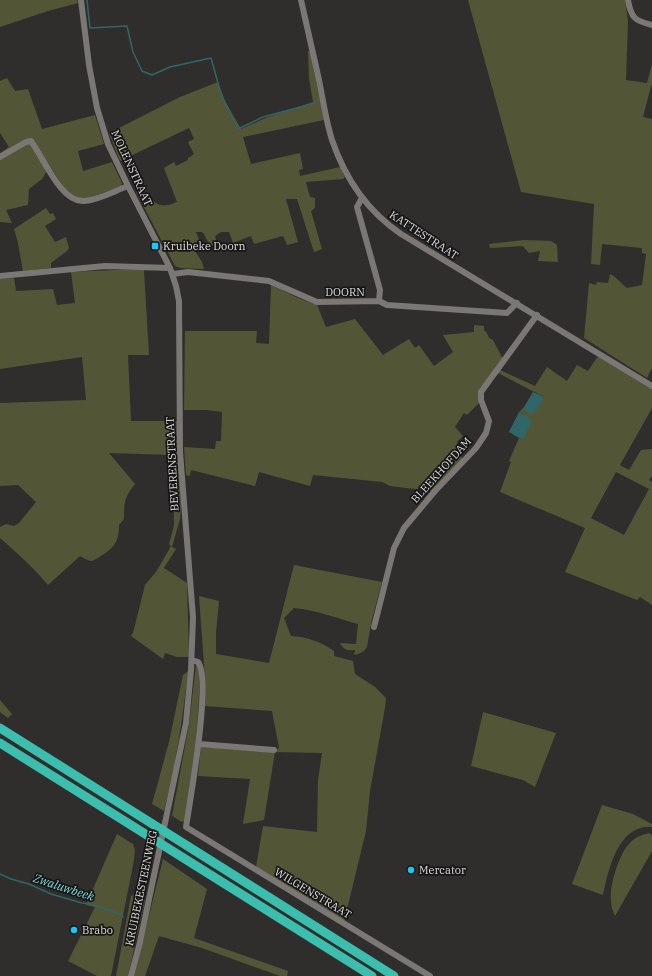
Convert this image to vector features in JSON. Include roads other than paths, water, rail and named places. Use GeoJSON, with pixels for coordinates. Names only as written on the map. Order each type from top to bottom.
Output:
{"type":"FeatureCollection","features":[{"type":"Feature","properties":{"kind":"highway"},"geometry":{"type":"LineString","coordinates":[[0,721],[21,740]]}},
{"type":"Feature","properties":{"kind":"highway"},"geometry":{"type":"LineString","coordinates":[[0,728],[394,976]]}},
{"type":"Feature","properties":{"kind":"highway"},"geometry":{"type":"LineString","coordinates":[[0,743],[372,976]]}},
{"type":"Feature","properties":{"kind":"street","name":"MOLENSTRAAT"},"geometry":{"type":"LineString","coordinates":[[81,0],[89,65],[97,108],[108,144],[172,271]]}},
{"type":"Feature","properties":{"kind":"street","name":"KATTESTRAAT"},"geometry":{"type":"LineString","coordinates":[[301,0],[332,139],[348,176],[362,198],[384,221],[397,231],[537,315]]}},
{"type":"Feature","properties":{"kind":"street"},"geometry":{"type":"LineString","coordinates":[[628,0],[630,12],[634,18],[643,23],[652,25]]}},
{"type":"Feature","properties":{"kind":"street"},"geometry":{"type":"LineString","coordinates":[[0,157],[26,142],[31,142],[62,191],[72,199],[83,201],[93,199],[128,186]]}},
{"type":"Feature","properties":{"kind":"street"},"geometry":{"type":"LineString","coordinates":[[362,198],[357,207],[380,290],[379,301]]}},
{"type":"Feature","properties":{"kind":"street","name":"DOORN"},"geometry":{"type":"LineString","coordinates":[[0,276],[105,266],[188,272],[269,281],[317,302],[379,301],[387,305],[507,313],[517,303]]}},
{"type":"Feature","properties":{"kind":"street","name":"BEVERENSTRAAT"},"geometry":{"type":"LineString","coordinates":[[169,804],[186,722],[192,660],[193,617],[192,585],[180,452],[179,301],[172,271]]}},
{"type":"Feature","properties":{"kind":"street"},"geometry":{"type":"LineString","coordinates":[[537,315],[652,386]]}},
{"type":"Feature","properties":{"kind":"street","name":"BLEEKHOFDAM"},"geometry":{"type":"LineString","coordinates":[[374,627],[394,548],[404,528],[435,491],[476,448],[486,433],[489,421],[481,400],[481,392],[537,315]]}},
{"type":"Feature","properties":{"kind":"street"},"geometry":{"type":"LineString","coordinates":[[192,660],[198,662],[201,668],[202,707],[199,744],[274,750]]}},
{"type":"Feature","properties":{"kind":"street","name":"WILGENSTRAAT"},"geometry":{"type":"LineString","coordinates":[[199,744],[186,827],[430,976]]}},
{"type":"Feature","properties":{"kind":"street","name":"KRUIBEKESTEENWEG"},"geometry":{"type":"LineString","coordinates":[[131,976],[140,942],[169,804]]}},
{"type":"Feature","properties":{"kind":"water"},"geometry":{"type":"Polygon","coordinates":[[[533,392],[544,397],[537,409],[532,414],[524,410],[524,407],[533,392]]]}},
{"type":"Feature","properties":{"kind":"water"},"geometry":{"type":"Polygon","coordinates":[[[519,412],[532,421],[524,438],[521,439],[509,432],[519,412]]]}},
{"type":"Feature","properties":{"kind":"waterway"},"geometry":{"type":"LineString","coordinates":[[87,0],[90,28],[127,26],[133,52],[142,71],[152,75],[170,67],[211,58],[221,94],[238,129],[263,117],[315,103]]}},
{"type":"Feature","properties":{"kind":"waterway","name":"Zwaluwbeek"},"geometry":{"type":"LineString","coordinates":[[0,874],[29,884],[51,894],[82,903],[91,904],[122,915],[123,917]]}},
{"type":"Feature","properties":{"kind":"place","name":"Kruibeke Doorn"},"geometry":{"type":"Point","coordinates":[155,246]}},
{"type":"Feature","properties":{"kind":"place","name":"Mercator"},"geometry":{"type":"Point","coordinates":[411,870]}},
{"type":"Feature","properties":{"kind":"place","name":"Brabo"},"geometry":{"type":"Point","coordinates":[74,930]}}]}
